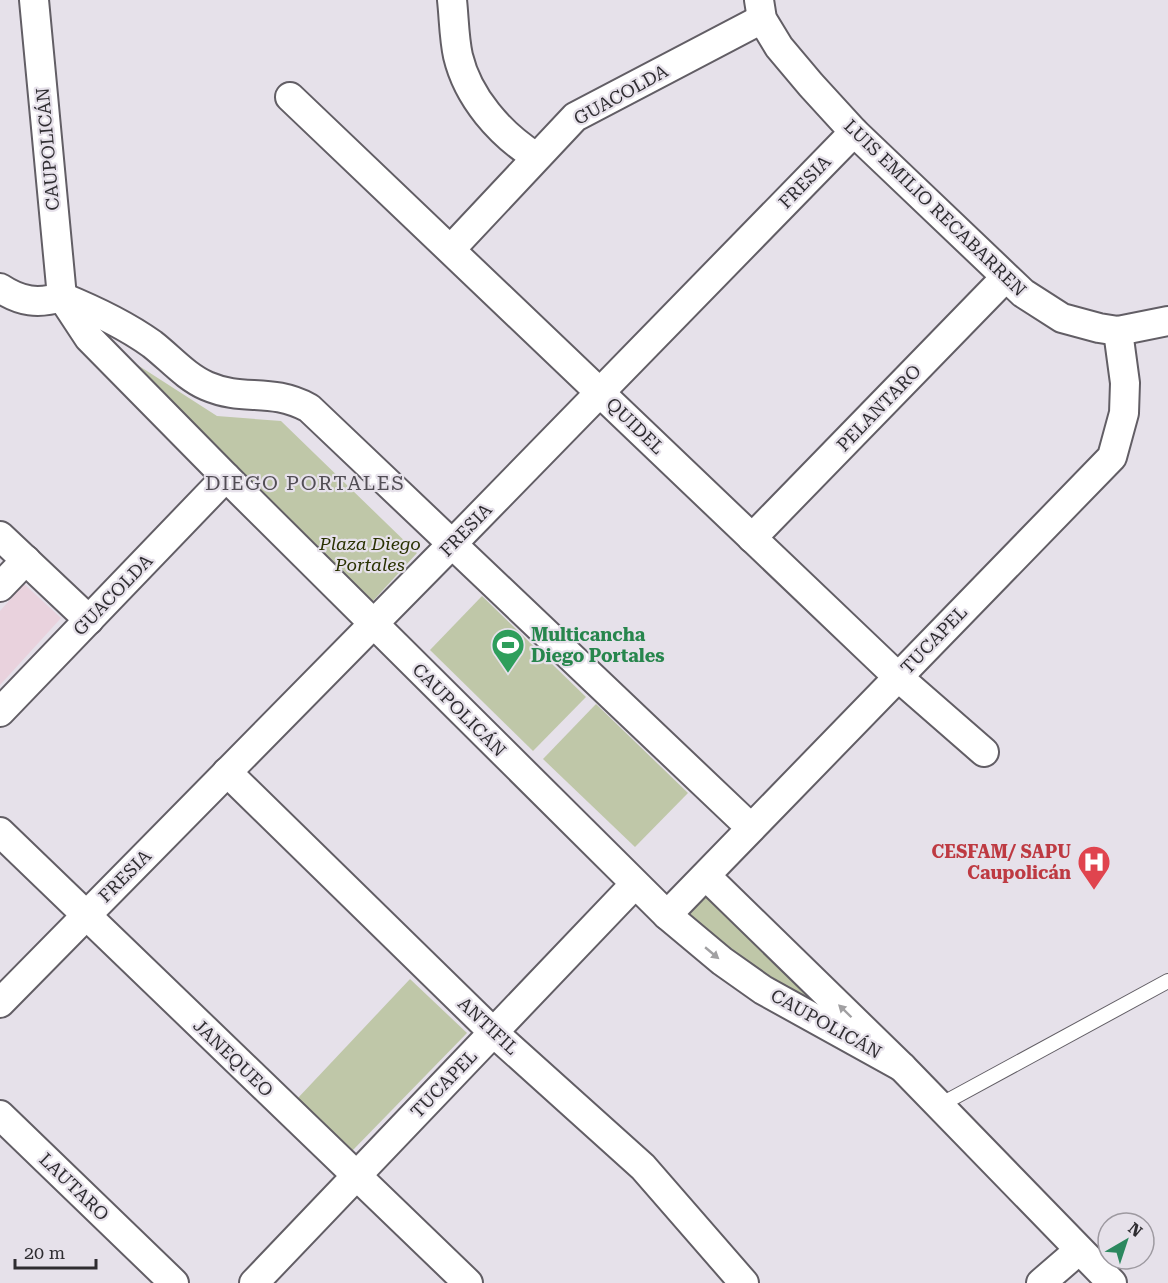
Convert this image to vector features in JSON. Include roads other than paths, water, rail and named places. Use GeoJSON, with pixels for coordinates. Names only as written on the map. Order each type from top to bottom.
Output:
{"type":"FeatureCollection","features":[{"type":"Feature","properties":{"kind":"street","name":"CAUPOLICÁN"},"geometry":{"type":"LineString","coordinates":[[34,0],[62,297],[89,338],[225,477],[634,885],[667,915],[722,962],[763,990],[902,1067]]}},
{"type":"Feature","properties":{"kind":"street"},"geometry":{"type":"LineString","coordinates":[[452,0],[458,55],[473,92],[500,129],[536,157]]}},
{"type":"Feature","properties":{"kind":"street","name":"GUACOLDA"},"geometry":{"type":"LineString","coordinates":[[451,249],[575,117],[761,9]]}},
{"type":"Feature","properties":{"kind":"street","name":"LUIS EMILIO RECABARREN"},"geometry":{"type":"LineString","coordinates":[[761,9],[779,48],[854,132],[1005,278],[1041,307],[1062,318],[1081,324],[1118,331],[1168,321]]}},
{"type":"Feature","properties":{"kind":"street","name":"QUIDEL"},"geometry":{"type":"LineString","coordinates":[[290,97],[898,677],[984,752]]}},
{"type":"Feature","properties":{"kind":"street","name":"FRESIA"},"geometry":{"type":"LineString","coordinates":[[0,1003],[854,132]]}},
{"type":"Feature","properties":{"kind":"street","name":"PELANTARO"},"geometry":{"type":"LineString","coordinates":[[752,538],[1005,278]]}},
{"type":"Feature","properties":{"kind":"street"},"geometry":{"type":"LineString","coordinates":[[5,299],[35,302],[62,297],[96,310],[127,327],[204,385],[237,395],[278,395],[309,408],[751,828]]}},
{"type":"Feature","properties":{"kind":"street","name":"TUCAPEL"},"geometry":{"type":"LineString","coordinates":[[667,915],[1112,457],[1124,413],[1125,383],[1118,331]]}},
{"type":"Feature","properties":{"kind":"street","name":"GUACOLDA"},"geometry":{"type":"LineString","coordinates":[[0,712],[225,477]]}},
{"type":"Feature","properties":{"kind":"street"},"geometry":{"type":"LineString","coordinates":[[0,536],[89,620]]}},
{"type":"Feature","properties":{"kind":"street"},"geometry":{"type":"LineString","coordinates":[[0,587],[26,560]]}},
{"type":"Feature","properties":{"kind":"street","name":"ANTIFIL"},"geometry":{"type":"LineString","coordinates":[[227,772],[493,1032],[643,1167],[744,1283]]}},
{"type":"Feature","properties":{"kind":"street","name":"JANEQUEO"},"geometry":{"type":"LineString","coordinates":[[0,832],[468,1283]]}},
{"type":"Feature","properties":{"kind":"street","name":"CAUPOLICÁN"},"geometry":{"type":"LineString","coordinates":[[706,876],[902,1067],[1078,1251],[1112,1283]]}},
{"type":"Feature","properties":{"kind":"street","name":"TUCAPEL"},"geometry":{"type":"LineString","coordinates":[[254,1283],[634,885]]}},
{"type":"Feature","properties":{"kind":"street","name":"LAUTARO"},"geometry":{"type":"LineString","coordinates":[[0,1115],[174,1283]]}},
{"type":"Feature","properties":{"kind":"street"},"geometry":{"type":"LineString","coordinates":[[1041,1283],[1078,1251]]}},
{"type":"Feature","properties":{"kind":"lane"},"geometry":{"type":"LineString","coordinates":[[940,1106],[1168,981]]}},
{"type":"Feature","properties":{"kind":"place","name":"Multicancha Diego Portales"},"geometry":{"type":"Point","coordinates":[508,674]}},
{"type":"Feature","properties":{"kind":"place","name":"CESFAM/ SAPU Caupolicán"},"geometry":{"type":"Point","coordinates":[1094,891]}},
{"type":"Feature","properties":{"kind":"district","name":"DIEGO PORTALES"},"geometry":{"type":"Point","coordinates":[305,483]}},
{"type":"Feature","properties":{"kind":"park label","name":"Plaza Diego Portales"},"geometry":{"type":"Point","coordinates":[370,554]}}]}
